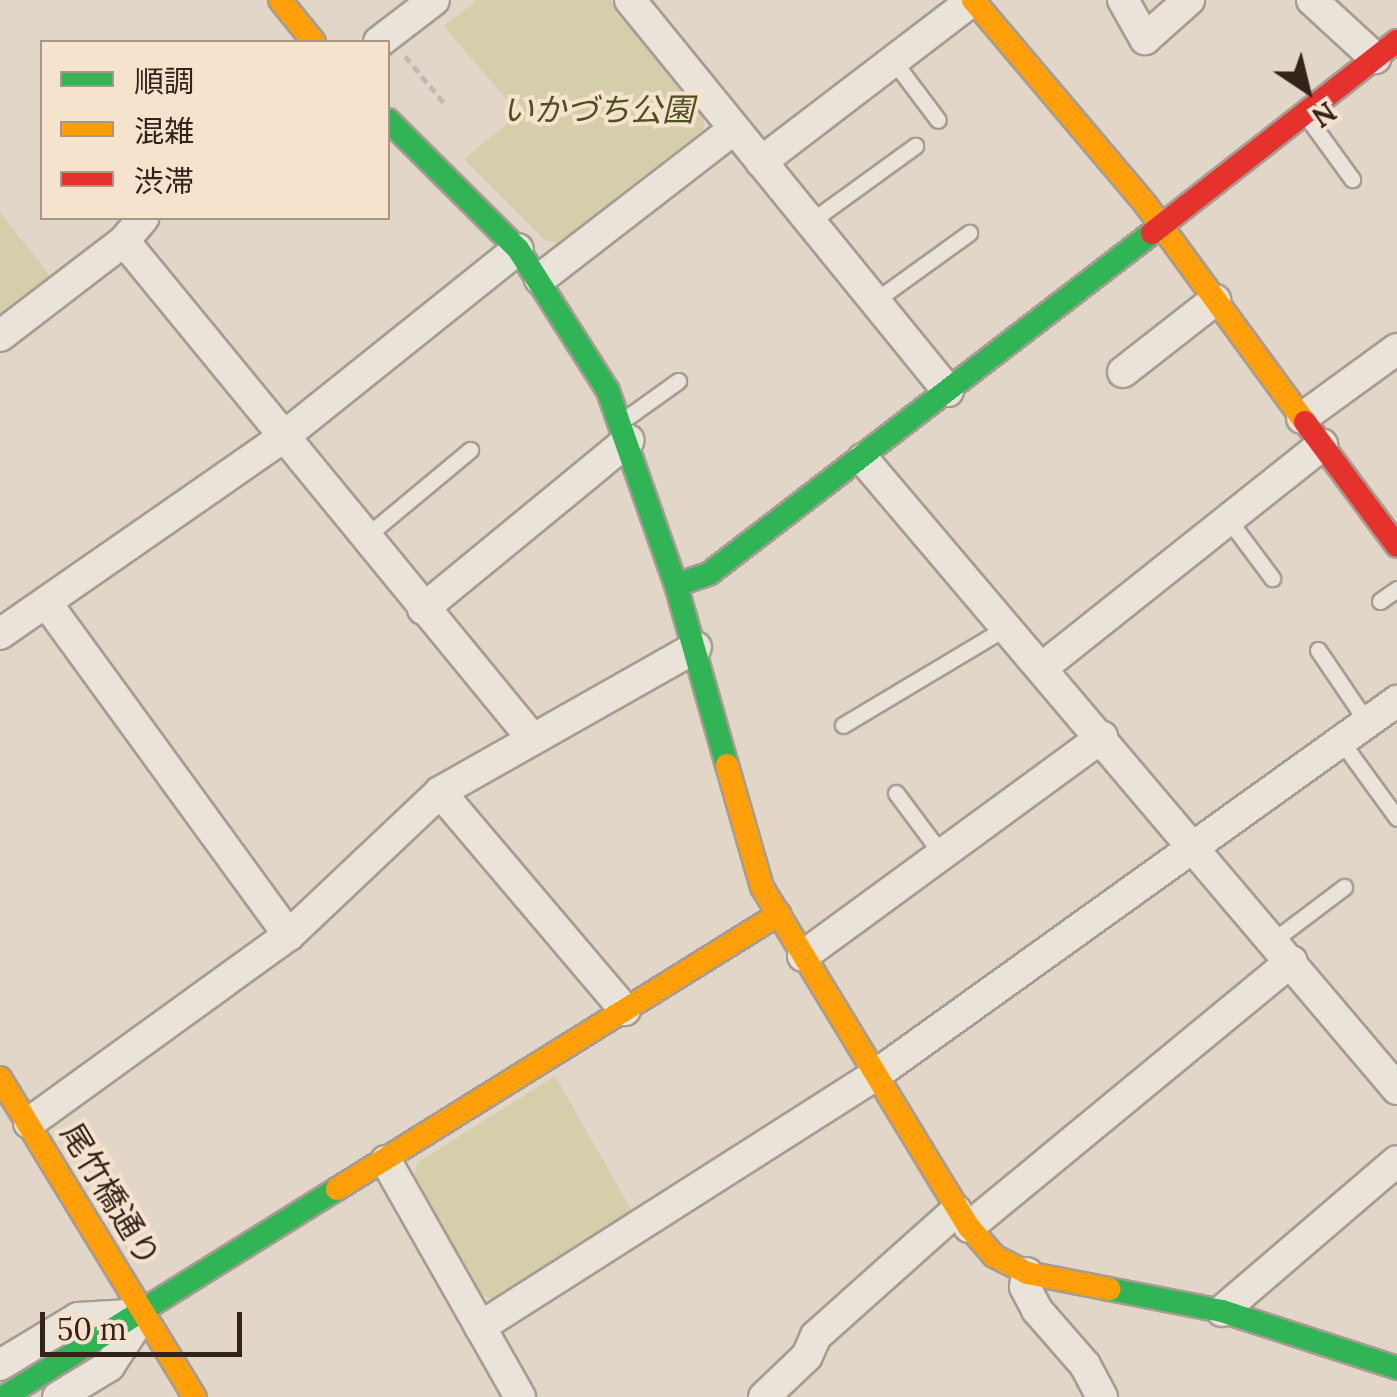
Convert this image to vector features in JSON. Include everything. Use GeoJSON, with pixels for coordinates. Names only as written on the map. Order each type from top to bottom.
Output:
{"type":"FeatureCollection","features":[{"type":"Feature","properties":{"kind":"street"},"geometry":{"type":"LineString","coordinates":[[280,0],[300,38]]}},
{"type":"Feature","properties":{"kind":"street"},"geometry":{"type":"LineString","coordinates":[[389,40],[434,0]]}},
{"type":"Feature","properties":{"kind":"street"},"geometry":{"type":"LineString","coordinates":[[630,0],[948,392]]}},
{"type":"Feature","properties":{"kind":"street"},"geometry":{"type":"LineString","coordinates":[[761,162],[896,64],[973,0],[1160,226],[1322,446],[1381,513],[1397,546]]}},
{"type":"Feature","properties":{"kind":"street"},"geometry":{"type":"LineString","coordinates":[[1123,0],[1145,39],[1189,0]]}},
{"type":"Feature","properties":{"kind":"street"},"geometry":{"type":"LineString","coordinates":[[676,585],[710,573],[863,459],[1386,50],[1312,0]]}},
{"type":"Feature","properties":{"kind":"street"},"geometry":{"type":"LineString","coordinates":[[390,122],[518,248],[540,279],[626,431],[696,648],[762,887],[962,1219],[994,1256],[1027,1273],[1222,1311],[1397,1368]]}},
{"type":"Feature","properties":{"kind":"street"},"geometry":{"type":"LineString","coordinates":[[540,279],[734,128]]}},
{"type":"Feature","properties":{"kind":"street"},"geometry":{"type":"LineString","coordinates":[[0,336],[133,229],[282,438],[531,737]]}},
{"type":"Feature","properties":{"kind":"street"},"geometry":{"type":"LineString","coordinates":[[0,634],[48,605],[282,438],[518,248]]}},
{"type":"Feature","properties":{"kind":"street"},"geometry":{"type":"LineString","coordinates":[[1123,372],[1216,300]]}},
{"type":"Feature","properties":{"kind":"street"},"geometry":{"type":"LineString","coordinates":[[1302,418],[1397,349]]}},
{"type":"Feature","properties":{"kind":"street"},"geometry":{"type":"LineString","coordinates":[[422,610],[626,431]]}},
{"type":"Feature","properties":{"kind":"street"},"geometry":{"type":"LineString","coordinates":[[1042,667],[1322,446]]}},
{"type":"Feature","properties":{"kind":"street"},"geometry":{"type":"LineString","coordinates":[[863,459],[1392,1073]]}},
{"type":"Feature","properties":{"kind":"street"},"geometry":{"type":"LineString","coordinates":[[48,605],[289,935]]}},
{"type":"Feature","properties":{"kind":"street"},"geometry":{"type":"LineString","coordinates":[[29,1123],[289,935],[440,792],[531,737],[696,648]]}},
{"type":"Feature","properties":{"kind":"street"},"geometry":{"type":"LineString","coordinates":[[480,1326],[874,1076],[1397,701]]}},
{"type":"Feature","properties":{"kind":"street"},"geometry":{"type":"LineString","coordinates":[[803,956],[1102,737]]}},
{"type":"Feature","properties":{"kind":"street"},"geometry":{"type":"LineString","coordinates":[[440,792],[625,1010]]}},
{"type":"Feature","properties":{"kind":"street"},"geometry":{"type":"LineString","coordinates":[[4,1397],[144,1314],[779,914]]}},
{"type":"Feature","properties":{"kind":"street"},"geometry":{"type":"LineString","coordinates":[[764,1397],[807,1356],[816,1336],[1283,951]]}},
{"type":"Feature","properties":{"kind":"street","name":"尾竹橋通り"},"geometry":{"type":"LineString","coordinates":[[0,1078],[195,1397]]}},
{"type":"Feature","properties":{"kind":"street"},"geometry":{"type":"LineString","coordinates":[[386,1161],[520,1397]]}},
{"type":"Feature","properties":{"kind":"street"},"geometry":{"type":"LineString","coordinates":[[1222,1311],[1397,1161]]}},
{"type":"Feature","properties":{"kind":"street"},"geometry":{"type":"LineString","coordinates":[[1027,1273],[1025,1287],[1036,1310],[1085,1365],[1102,1397]]}},
{"type":"Feature","properties":{"kind":"street"},"geometry":{"type":"LineString","coordinates":[[0,1365],[78,1318],[144,1314]]}},
{"type":"Feature","properties":{"kind":"street"},"geometry":{"type":"LineString","coordinates":[[58,1397],[109,1366],[144,1314]]}},
{"type":"Feature","properties":{"kind":"lane"},"geometry":{"type":"LineString","coordinates":[[896,64],[938,120]]}},
{"type":"Feature","properties":{"kind":"lane"},"geometry":{"type":"LineString","coordinates":[[1304,114],[1352,179]]}},
{"type":"Feature","properties":{"kind":"lane"},"geometry":{"type":"LineString","coordinates":[[810,222],[916,146]]}},
{"type":"Feature","properties":{"kind":"lane"},"geometry":{"type":"LineString","coordinates":[[876,300],[969,233]]}},
{"type":"Feature","properties":{"kind":"lane"},"geometry":{"type":"LineString","coordinates":[[626,431],[678,381]]}},
{"type":"Feature","properties":{"kind":"lane"},"geometry":{"type":"LineString","coordinates":[[364,538],[470,450]]}},
{"type":"Feature","properties":{"kind":"lane"},"geometry":{"type":"LineString","coordinates":[[1228,520],[1272,578]]}},
{"type":"Feature","properties":{"kind":"lane"},"geometry":{"type":"LineString","coordinates":[[1380,601],[1397,588]]}},
{"type":"Feature","properties":{"kind":"lane"},"geometry":{"type":"LineString","coordinates":[[844,725],[1007,627]]}},
{"type":"Feature","properties":{"kind":"lane"},"geometry":{"type":"LineString","coordinates":[[1318,650],[1367,722]]}},
{"type":"Feature","properties":{"kind":"lane"},"geometry":{"type":"LineString","coordinates":[[1341,741],[1397,818]]}},
{"type":"Feature","properties":{"kind":"lane"},"geometry":{"type":"LineString","coordinates":[[896,792],[943,856]]}},
{"type":"Feature","properties":{"kind":"lane"},"geometry":{"type":"LineString","coordinates":[[1283,951],[1344,887]]}},
{"type":"Feature","properties":{"kind":"path"},"geometry":{"type":"LineString","coordinates":[[390,47],[445,104]]}},
{"type":"Feature","properties":{"kind":"green space","name":"いかづち公園"},"geometry":{"type":"Polygon","coordinates":[[[477,0],[611,0],[704,115],[704,129],[558,243],[545,240],[464,159],[519,114],[444,26],[477,0]]]}},
{"type":"Feature","properties":{"kind":"green space"},"geometry":{"type":"Polygon","coordinates":[[[0,212],[50,276],[0,314],[0,212]]]}},
{"type":"Feature","properties":{"kind":"green space"},"geometry":{"type":"Polygon","coordinates":[[[555,1076],[632,1211],[492,1299],[480,1295],[414,1180],[417,1163],[555,1076]]]}},
{"type":"Feature","properties":{"kind":"traffic: fast"},"geometry":{"type":"LineString","coordinates":[[390,122],[518,249],[608,391],[676,585],[727,765]]}},
{"type":"Feature","properties":{"kind":"traffic: fast"},"geometry":{"type":"LineString","coordinates":[[676,585],[710,573],[1152,233]]}},
{"type":"Feature","properties":{"kind":"traffic: fast"},"geometry":{"type":"LineString","coordinates":[[4,1397],[337,1189]]}},
{"type":"Feature","properties":{"kind":"traffic: fast"},"geometry":{"type":"LineString","coordinates":[[1109,1289],[1222,1311],[1397,1368]]}},
{"type":"Feature","properties":{"kind":"traffic: slow"},"geometry":{"type":"LineString","coordinates":[[280,0],[312,40]]}},
{"type":"Feature","properties":{"kind":"traffic: slow"},"geometry":{"type":"LineString","coordinates":[[973,0],[1146,205],[1305,422]]}},
{"type":"Feature","properties":{"kind":"traffic: slow"},"geometry":{"type":"LineString","coordinates":[[727,765],[762,887],[969,1227],[994,1256],[1027,1273],[1109,1289]]}},
{"type":"Feature","properties":{"kind":"traffic: slow"},"geometry":{"type":"LineString","coordinates":[[337,1189],[779,914]]}},
{"type":"Feature","properties":{"kind":"traffic: slow"},"geometry":{"type":"LineString","coordinates":[[0,1078],[195,1397]]}},
{"type":"Feature","properties":{"kind":"traffic: jam"},"geometry":{"type":"LineString","coordinates":[[1152,233],[1397,41]]}},
{"type":"Feature","properties":{"kind":"traffic: jam"},"geometry":{"type":"LineString","coordinates":[[1305,422],[1397,546]]}}]}
